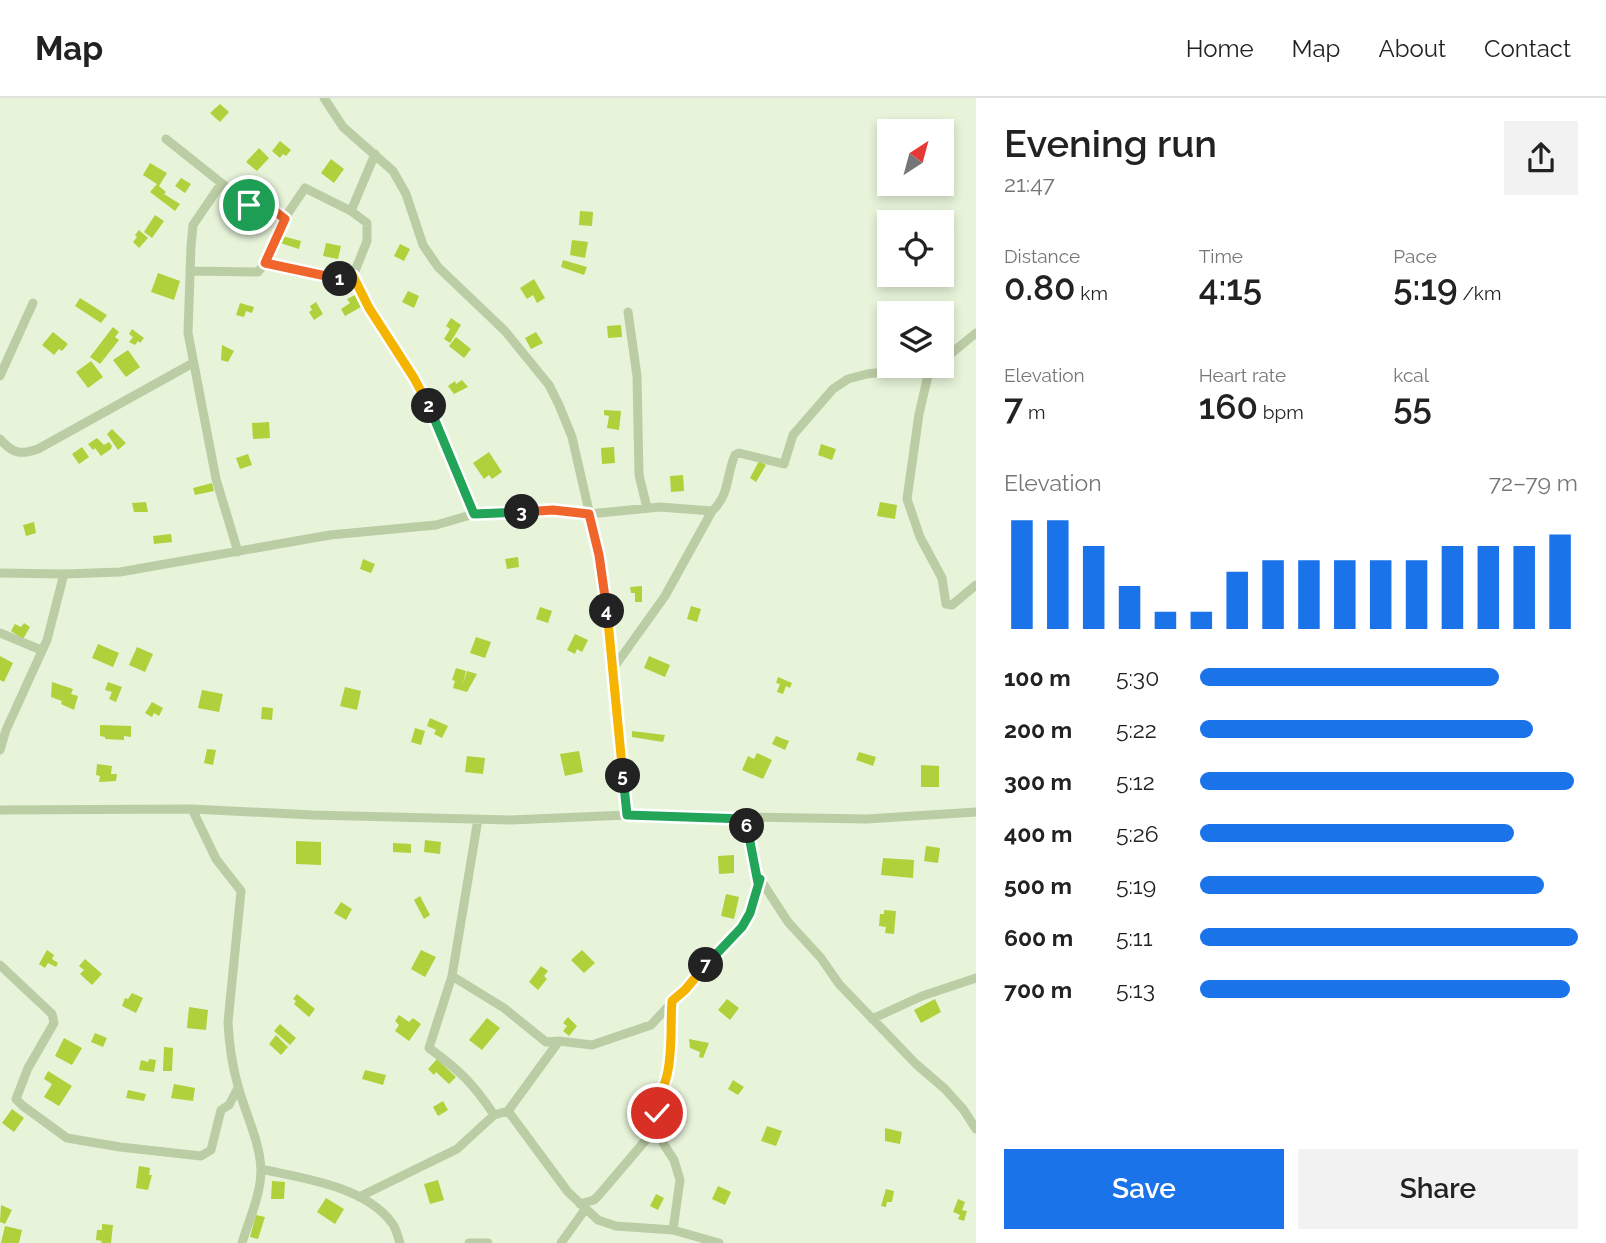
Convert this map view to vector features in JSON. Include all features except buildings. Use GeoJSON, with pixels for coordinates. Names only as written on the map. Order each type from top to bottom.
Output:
{"type":"FeatureCollection","features":[{"type":"Feature","properties":{"kind":"street"},"geometry":{"type":"LineString","coordinates":[[324,98],[343,128],[393,171],[406,194],[423,244],[438,267],[505,331],[549,385],[572,437],[599,555],[627,815]]}},
{"type":"Feature","properties":{"kind":"street"},"geometry":{"type":"LineString","coordinates":[[166,139],[249,205],[267,205],[285,219]]}},
{"type":"Feature","properties":{"kind":"street"},"geometry":{"type":"LineString","coordinates":[[351,211],[375,154]]}},
{"type":"Feature","properties":{"kind":"street"},"geometry":{"type":"LineString","coordinates":[[221,184],[194,225],[188,332],[216,479],[237,552]]}},
{"type":"Feature","properties":{"kind":"street"},"geometry":{"type":"LineString","coordinates":[[190,271],[258,272],[265,263],[285,219],[305,188],[351,211],[367,223],[368,234],[353,276],[345,281],[265,263]]}},
{"type":"Feature","properties":{"kind":"street"},"geometry":{"type":"LineString","coordinates":[[353,276],[369,308],[424,395],[474,514]]}},
{"type":"Feature","properties":{"kind":"street"},"geometry":{"type":"LineString","coordinates":[[0,376],[33,303]]}},
{"type":"Feature","properties":{"kind":"street"},"geometry":{"type":"LineString","coordinates":[[628,312],[637,376],[639,475],[647,508]]}},
{"type":"Feature","properties":{"kind":"street"},"geometry":{"type":"LineString","coordinates":[[954,351],[976,333]]}},
{"type":"Feature","properties":{"kind":"street"},"geometry":{"type":"LineString","coordinates":[[0,439],[15,452],[23,454],[38,449],[193,363]]}},
{"type":"Feature","properties":{"kind":"street"},"geometry":{"type":"LineString","coordinates":[[612,670],[665,596],[712,511],[720,504],[727,490],[735,454],[781,465],[785,463],[793,435],[833,389],[849,379],[877,372]]}},
{"type":"Feature","properties":{"kind":"street"},"geometry":{"type":"LineString","coordinates":[[928,378],[919,414],[907,499],[917,529],[942,578],[946,604],[952,605],[976,585]]}},
{"type":"Feature","properties":{"kind":"street"},"geometry":{"type":"LineString","coordinates":[[0,573],[120,572],[330,535],[436,525],[474,514],[553,510],[589,514],[647,508],[712,511]]}},
{"type":"Feature","properties":{"kind":"street"},"geometry":{"type":"LineString","coordinates":[[0,750],[6,730],[47,640],[64,574]]}},
{"type":"Feature","properties":{"kind":"street"},"geometry":{"type":"LineString","coordinates":[[0,633],[41,650]]}},
{"type":"Feature","properties":{"kind":"street"},"geometry":{"type":"LineString","coordinates":[[0,810],[192,809],[478,819],[627,815],[867,820],[976,812]]}},
{"type":"Feature","properties":{"kind":"street"},"geometry":{"type":"LineString","coordinates":[[192,809],[216,859],[241,891],[228,1022],[229,1043],[238,1088],[261,1169],[259,1187],[242,1243]]}},
{"type":"Feature","properties":{"kind":"street"},"geometry":{"type":"LineString","coordinates":[[478,819],[453,976],[429,1048],[477,1088],[494,1115]]}},
{"type":"Feature","properties":{"kind":"street"},"geometry":{"type":"LineString","coordinates":[[745,819],[758,883],[760,879]]}},
{"type":"Feature","properties":{"kind":"street"},"geometry":{"type":"LineString","coordinates":[[453,976],[504,1008],[546,1042],[592,1045],[643,1029],[651,1025],[685,990],[742,927],[750,913],[760,879]]}},
{"type":"Feature","properties":{"kind":"street"},"geometry":{"type":"LineString","coordinates":[[760,879],[788,922],[821,958],[839,984],[916,1064],[945,1089],[976,1129]]}},
{"type":"Feature","properties":{"kind":"street"},"geometry":{"type":"LineString","coordinates":[[0,965],[52,1014],[54,1023],[28,1068],[16,1099],[58,1134],[88,1142],[201,1156],[211,1150],[221,1110],[229,1105],[244,1104]]}},
{"type":"Feature","properties":{"kind":"street"},"geometry":{"type":"LineString","coordinates":[[872,1018],[922,996],[976,978]]}},
{"type":"Feature","properties":{"kind":"street"},"geometry":{"type":"LineString","coordinates":[[561,1243],[583,1206],[594,1200],[656,1128],[672,1044],[672,1001]]}},
{"type":"Feature","properties":{"kind":"street"},"geometry":{"type":"LineString","coordinates":[[359,1197],[457,1149],[494,1115],[508,1111],[559,1041]]}},
{"type":"Feature","properties":{"kind":"street"},"geometry":{"type":"LineString","coordinates":[[229,1105],[238,1088]]}},
{"type":"Feature","properties":{"kind":"street"},"geometry":{"type":"LineString","coordinates":[[508,1111],[568,1192],[598,1220],[616,1226],[673,1230],[719,1243]]}},
{"type":"Feature","properties":{"kind":"street"},"geometry":{"type":"LineString","coordinates":[[657,1113],[663,1143],[674,1160],[680,1180],[673,1230]]}},
{"type":"Feature","properties":{"kind":"street"},"geometry":{"type":"LineString","coordinates":[[261,1169],[326,1183],[359,1197],[393,1224],[400,1243]]}},
{"type":"Feature","properties":{"kind":"street"},"geometry":{"type":"LineString","coordinates":[[469,1243],[488,1243]]}},
{"type":"Feature","properties":{"kind":"route"},"geometry":{"type":"LineString","coordinates":[[249,205],[267,205],[285,219],[265,263],[345,281],[353,276],[369,308],[424,395],[474,514],[553,510],[589,514],[606,601],[627,815],[745,819],[758,883],[760,879],[750,913],[742,927],[672,1001],[672,1044],[657,1113]]}}]}
